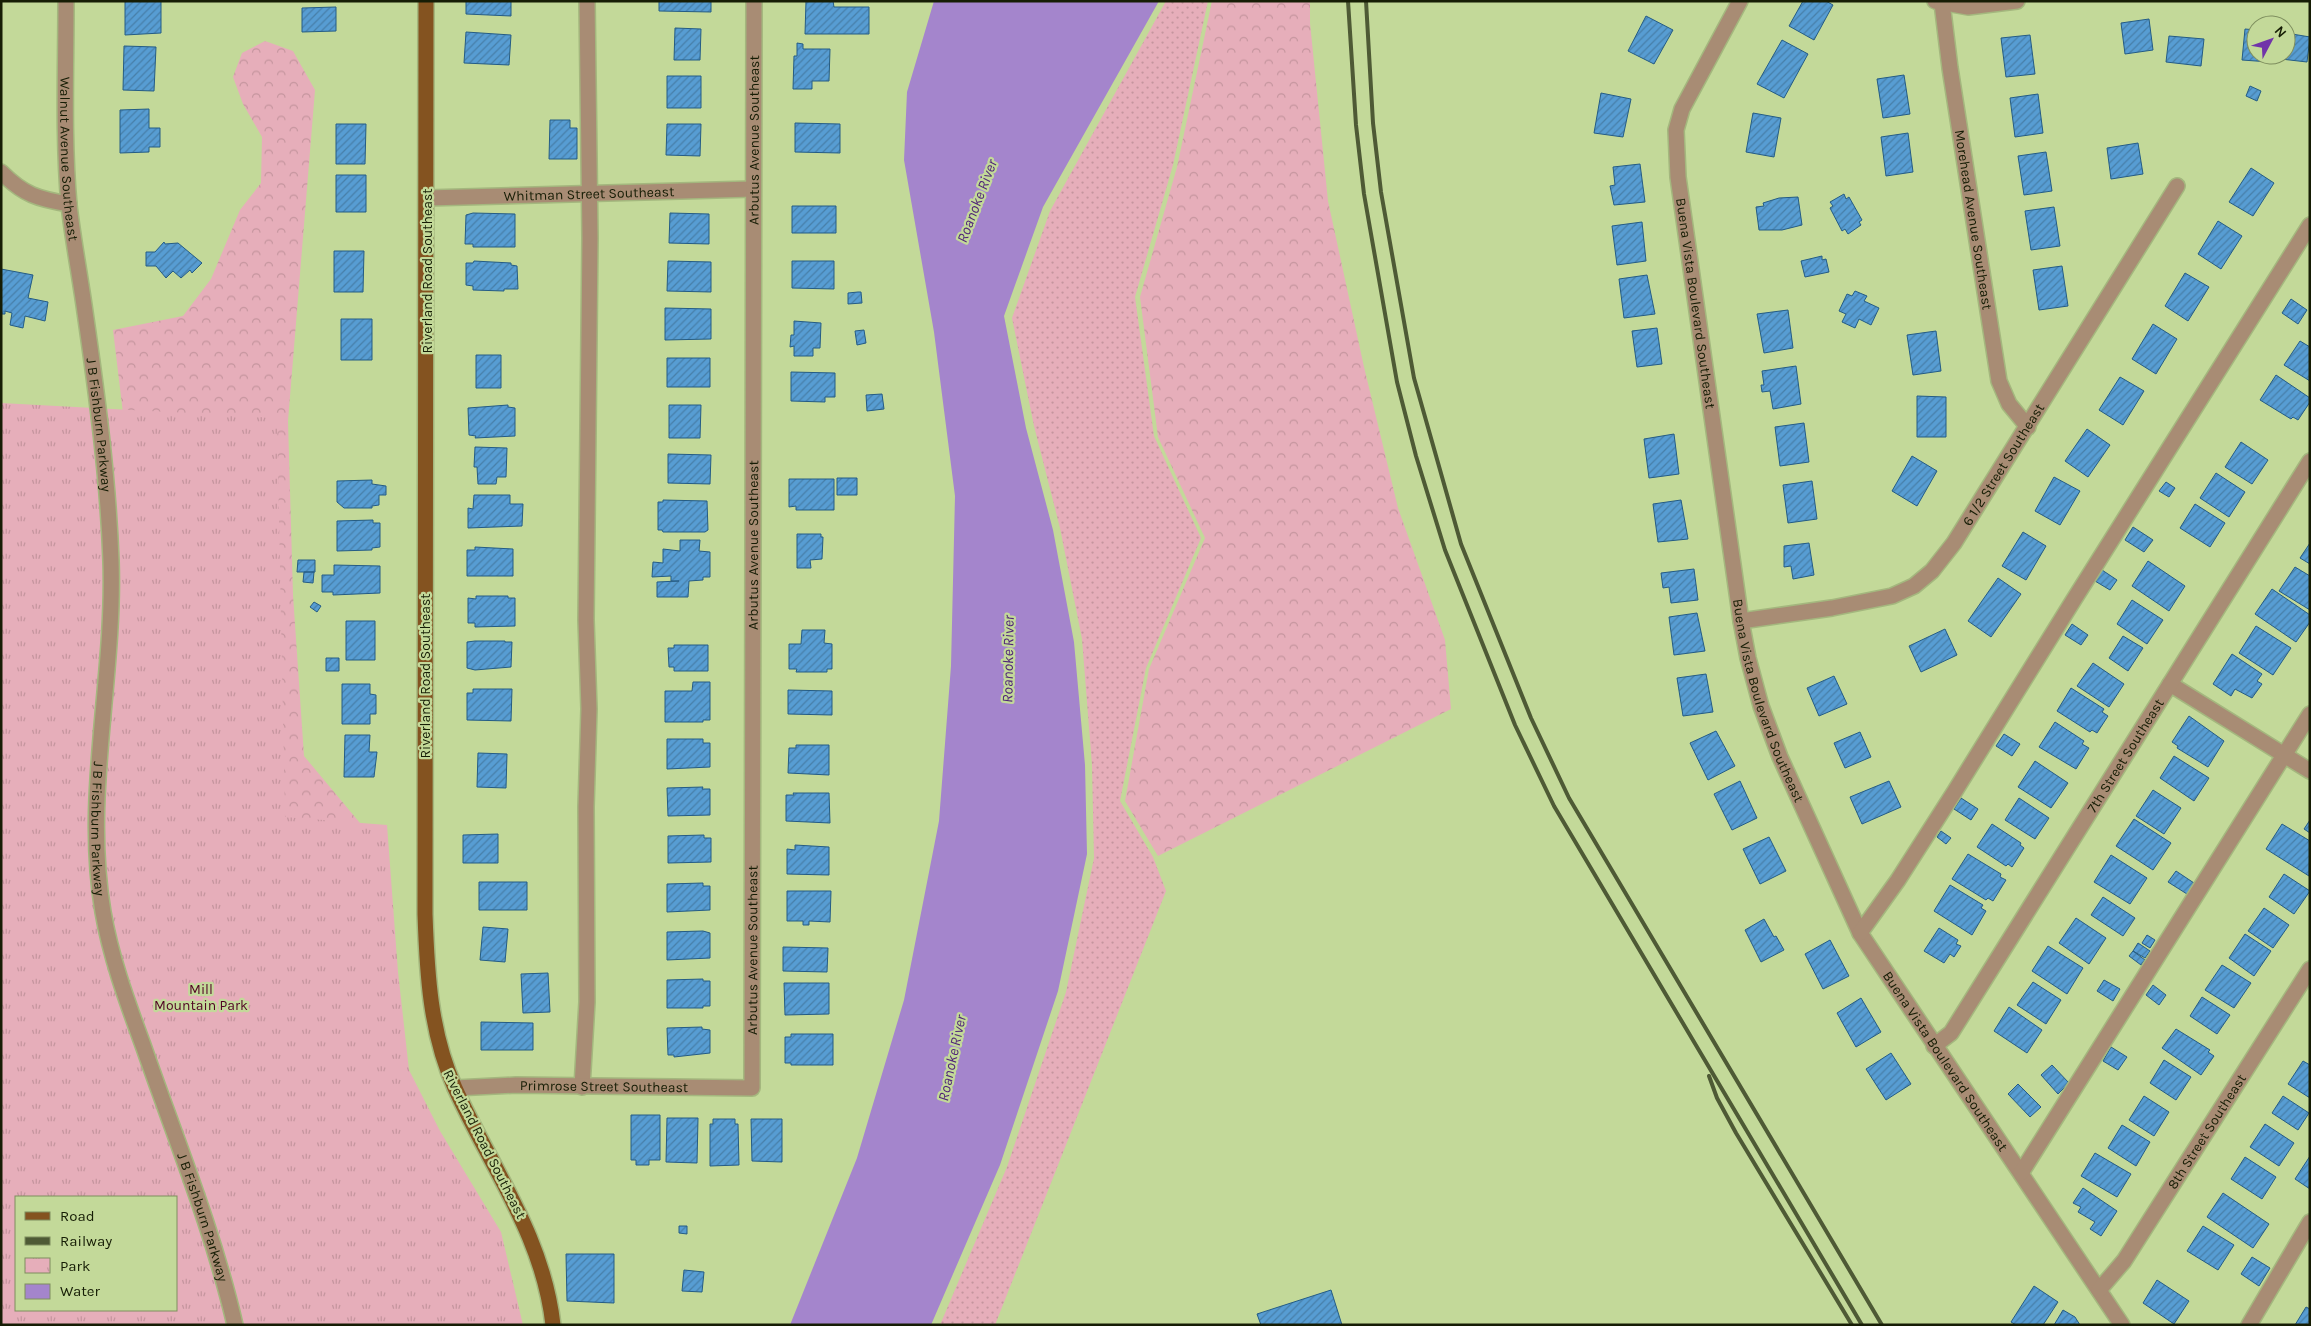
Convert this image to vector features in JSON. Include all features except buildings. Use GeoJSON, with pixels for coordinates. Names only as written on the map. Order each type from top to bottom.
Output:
{"type":"FeatureCollection","features":[{"type":"Feature","properties":{"kind":"main road","name":"Riverland Road Southeast"},"geometry":{"type":"LineString","coordinates":[[426,1],[425,924],[427,973],[434,1027],[455,1088],[527,1227],[542,1268],[552,1325]]}},
{"type":"Feature","properties":{"kind":"street","name":"Walnut Avenue Southeast"},"geometry":{"type":"LineString","coordinates":[[66,1],[69,204],[85,313]]}},
{"type":"Feature","properties":{"kind":"street"},"geometry":{"type":"LineString","coordinates":[[582,1086],[587,1002],[586,807],[589,709],[586,620],[590,192],[587,1]]}},
{"type":"Feature","properties":{"kind":"street","name":"Arbutus Avenue Southeast"},"geometry":{"type":"LineString","coordinates":[[752,1088],[754,1]]}},
{"type":"Feature","properties":{"kind":"street","name":"Buena Vista Boulevard Southeast"},"geometry":{"type":"LineString","coordinates":[[1740,1],[1682,109],[1676,130],[1676,147],[1678,177],[1741,621],[1748,658],[1761,706],[1780,757],[1860,933],[2122,1325]]}},
{"type":"Feature","properties":{"kind":"street"},"geometry":{"type":"LineString","coordinates":[[1938,2],[1984,6],[2017,1]]}},
{"type":"Feature","properties":{"kind":"street","name":"Morehead Avenue Southeast"},"geometry":{"type":"LineString","coordinates":[[1938,2],[1999,381],[2009,404],[2028,427]]}},
{"type":"Feature","properties":{"kind":"street"},"geometry":{"type":"LineString","coordinates":[[1,172],[26,193],[41,200],[69,204]]}},
{"type":"Feature","properties":{"kind":"street","name":"6 1/2 Street Southeast"},"geometry":{"type":"LineString","coordinates":[[1741,621],[1892,596],[1914,586],[1932,572],[1954,543],[2028,427],[2177,186]]}},
{"type":"Feature","properties":{"kind":"street","name":"Whitman Street Southeast"},"geometry":{"type":"LineString","coordinates":[[427,198],[753,189]]}},
{"type":"Feature","properties":{"kind":"street"},"geometry":{"type":"LineString","coordinates":[[1860,933],[1898,880],[1956,791],[2182,426],[2310,225]]}},
{"type":"Feature","properties":{"kind":"street","name":"J B Fishburn Parkway"},"geometry":{"type":"LineString","coordinates":[[85,313],[106,477],[112,564],[110,635],[95,828],[96,872],[103,916],[116,967],[211,1240],[235,1325]]}},
{"type":"Feature","properties":{"kind":"street","name":"7th Street Southeast"},"geometry":{"type":"LineString","coordinates":[[1934,1046],[1950,1033],[2310,461]]}},
{"type":"Feature","properties":{"kind":"street"},"geometry":{"type":"LineString","coordinates":[[2170,684],[2310,771]]}},
{"type":"Feature","properties":{"kind":"street"},"geometry":{"type":"LineString","coordinates":[[2021,1173],[2310,714]]}},
{"type":"Feature","properties":{"kind":"street","name":"8th Street Southeast"},"geometry":{"type":"LineString","coordinates":[[2099,1290],[2124,1261],[2310,969]]}},
{"type":"Feature","properties":{"kind":"street","name":"Primrose Street Southeast"},"geometry":{"type":"LineString","coordinates":[[455,1088],[516,1085],[752,1088]]}},
{"type":"Feature","properties":{"kind":"street"},"geometry":{"type":"LineString","coordinates":[[2249,1325],[2310,1222]]}},
{"type":"Feature","properties":{"kind":"green space"},"geometry":{"type":"Polygon","coordinates":[[[1166,1],[1208,1],[1173,165],[1135,297],[1154,436],[1201,538],[1146,668],[1120,801],[1153,857],[1166,891],[995,1325],[940,1325],[1007,1167],[1066,992],[1094,858],[1092,765],[1082,639],[1060,528],[1034,426],[1012,318],[1050,211],[1166,1]]]}},
{"type":"Feature","properties":{"kind":"green space"},"geometry":{"type":"Polygon","coordinates":[[[1212,1],[1310,1],[1310,23],[1328,201],[1364,367],[1398,508],[1445,640],[1451,709],[1158,856],[1125,801],[1149,669],[1205,538],[1158,437],[1140,297],[1177,167],[1212,1]]]}},
{"type":"Feature","properties":{"kind":"green space"},"geometry":{"type":"Polygon","coordinates":[[[265,41],[293,51],[315,90],[288,421],[293,595],[304,756],[375,841],[399,1077],[135,513],[113,330],[183,316],[211,279],[240,210],[261,183],[262,137],[243,104],[233,77],[242,53],[265,41]]]}},
{"type":"Feature","properties":{"kind":"green space","name":"Mill Mountain Park"},"geometry":{"type":"Polygon","coordinates":[[[1,403],[277,418],[285,817],[387,825],[398,972],[409,1070],[440,1131],[501,1232],[523,1325],[1,1325],[1,403]]]}},
{"type":"Feature","properties":{"kind":"water","name":"Roanoke River"},"geometry":{"type":"Polygon","coordinates":[[[934,1],[1159,1],[1043,207],[1004,316],[1026,428],[1053,530],[1074,642],[1085,765],[1087,854],[1058,991],[1000,1165],[931,1325],[790,1325],[857,1158],[904,1000],[939,821],[951,666],[955,496],[934,332],[904,160],[907,92],[934,1]]]}},
{"type":"Feature","properties":{"kind":"railway"},"geometry":{"type":"LineString","coordinates":[[1348,1],[1356,125],[1364,194],[1397,382],[1416,456],[1445,550],[1515,725],[1554,806],[1862,1325]]}},
{"type":"Feature","properties":{"kind":"railway"},"geometry":{"type":"LineString","coordinates":[[1366,1],[1373,123],[1381,192],[1414,378],[1461,544],[1531,718],[1569,798],[1882,1325]]}},
{"type":"Feature","properties":{"kind":"railway"},"geometry":{"type":"LineString","coordinates":[[1709,1076],[1717,1098],[1736,1133],[1852,1325]]}}]}
